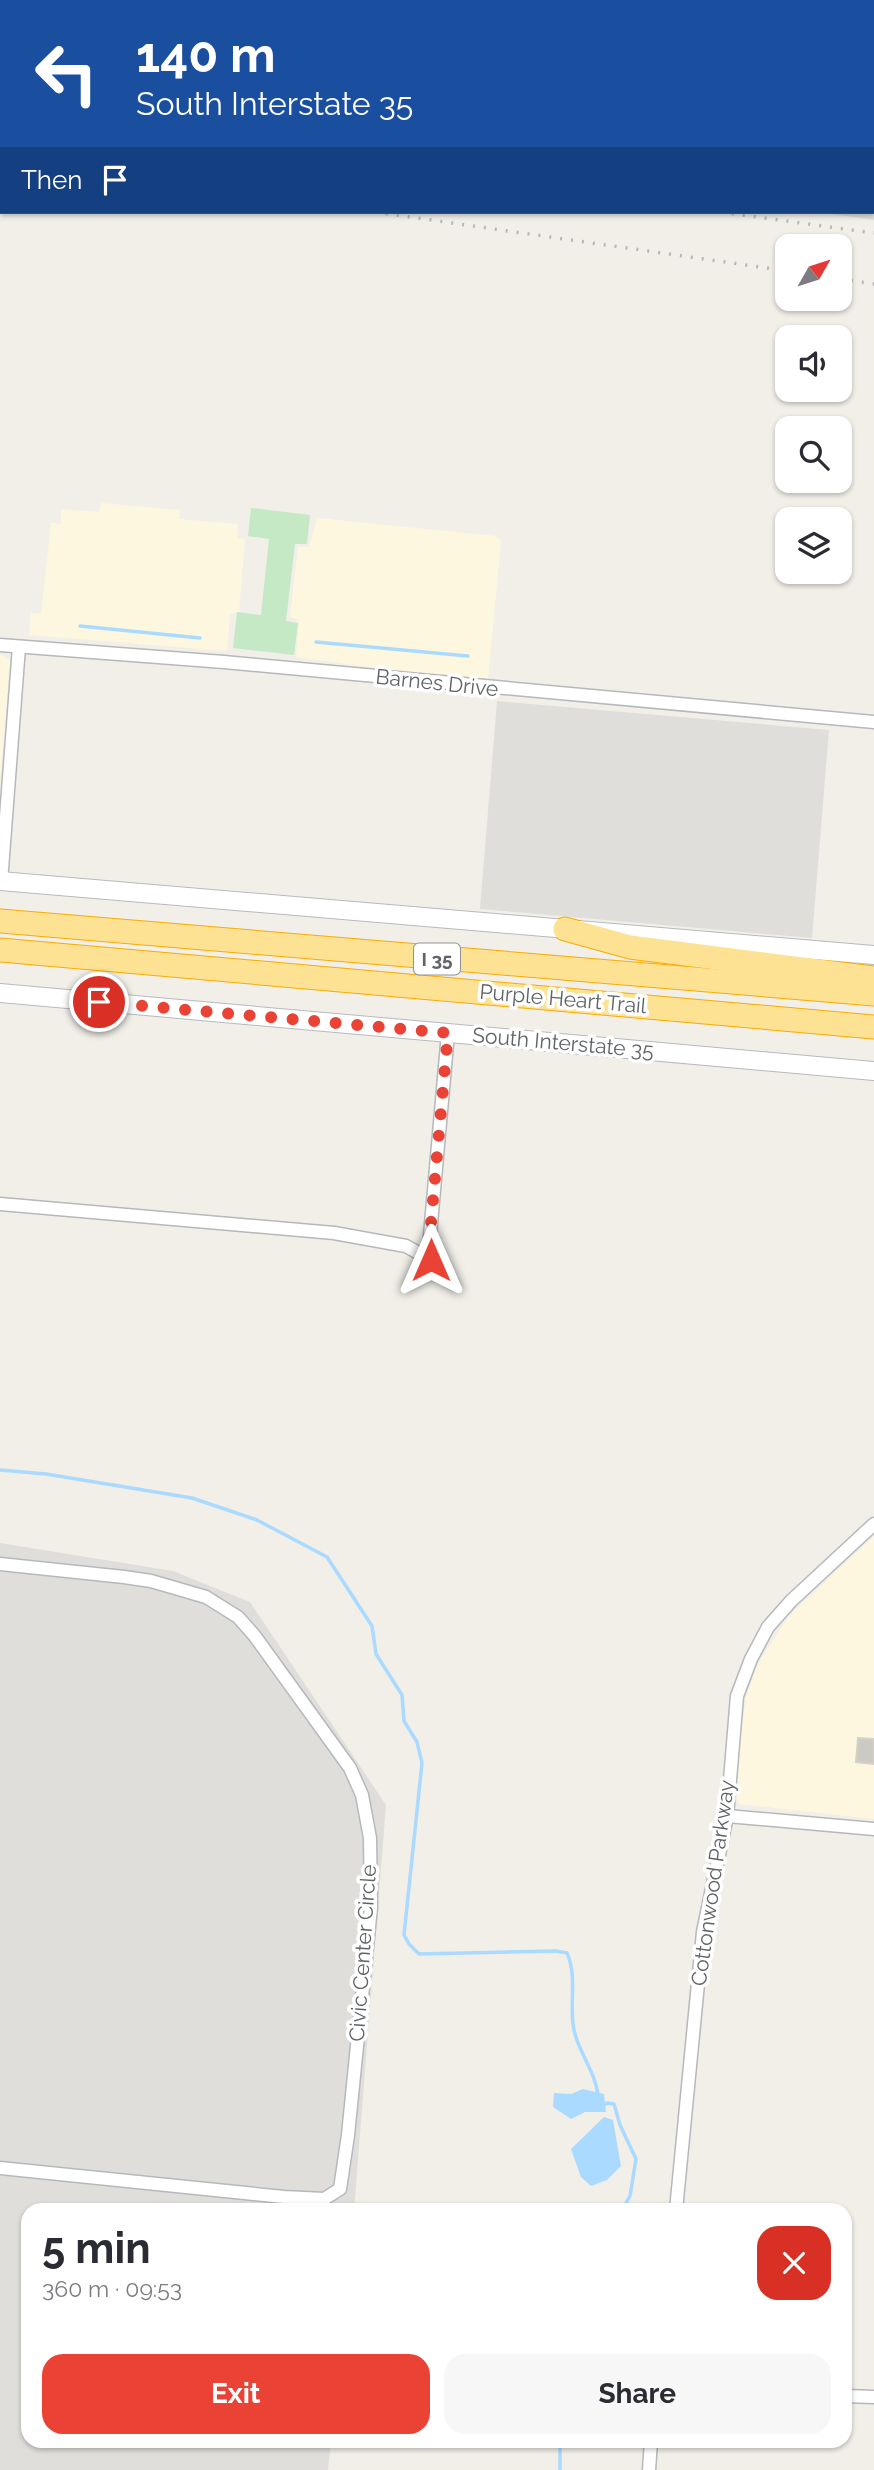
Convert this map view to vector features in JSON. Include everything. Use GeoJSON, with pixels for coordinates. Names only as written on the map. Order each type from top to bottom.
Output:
{"type":"FeatureCollection","features":[{"type":"Feature","properties":{"kind":"highway","name":"Purple Heart Trail"},"geometry":{"type":"LineString","coordinates":[[0,921],[874,994]]}},
{"type":"Feature","properties":{"kind":"highway"},"geometry":{"type":"LineString","coordinates":[[565,929],[630,947],[874,978]]}},
{"type":"Feature","properties":{"kind":"highway","name":"Purple Heart Trail"},"geometry":{"type":"LineString","coordinates":[[0,950],[874,1027]]}},
{"type":"Feature","properties":{"kind":"highway"},"geometry":{"type":"LineString","coordinates":[[813,1022],[874,1033]]}},
{"type":"Feature","properties":{"kind":"main road"},"geometry":{"type":"LineString","coordinates":[[1,882],[874,955]]}},
{"type":"Feature","properties":{"kind":"main road","name":"South Interstate 35"},"geometry":{"type":"LineString","coordinates":[[0,993],[874,1071]]}},
{"type":"Feature","properties":{"kind":"street","name":"Barnes Drive"},"geometry":{"type":"LineString","coordinates":[[0,645],[224,662],[874,722]]}},
{"type":"Feature","properties":{"kind":"street"},"geometry":{"type":"LineString","coordinates":[[1,882],[19,647]]}},
{"type":"Feature","properties":{"kind":"street"},"geometry":{"type":"LineString","coordinates":[[0,1204],[334,1233],[406,1246],[431,1260],[430,1234],[448,1033]]}},
{"type":"Feature","properties":{"kind":"street","name":"Cottonwood Parkway"},"geometry":{"type":"LineString","coordinates":[[677,2203],[703,1932],[727,1815],[737,1696],[751,1659],[768,1627],[791,1601],[874,1524]]}},
{"type":"Feature","properties":{"kind":"street","name":"Civic Center Circle"},"geometry":{"type":"LineString","coordinates":[[0,1564],[150,1581],[206,1597],[238,1618],[286,1678],[350,1768],[362,1795],[370,1838],[371,1907],[340,2189],[324,2199],[284,2197],[0,2168]]}},
{"type":"Feature","properties":{"kind":"street"},"geometry":{"type":"LineString","coordinates":[[727,1815],[874,1829]]}},
{"type":"Feature","properties":{"kind":"street"},"geometry":{"type":"LineString","coordinates":[[852,2396],[874,2397]]}},
{"type":"Feature","properties":{"kind":"street"},"geometry":{"type":"LineString","coordinates":[[649,2470],[651,2448]]}},
{"type":"Feature","properties":{"kind":"shaded area"},"geometry":{"type":"Polygon","coordinates":[[[832,214],[874,214],[874,220],[832,214]]]}},
{"type":"Feature","properties":{"kind":"shaded area"},"geometry":{"type":"Polygon","coordinates":[[[101,503],[180,510],[179,519],[238,524],[237,538],[245,539],[239,612],[230,614],[227,651],[29,635],[31,613],[41,614],[51,523],[61,524],[61,509],[99,512],[101,503]]]}},
{"type":"Feature","properties":{"kind":"shaded area"},"geometry":{"type":"Polygon","coordinates":[[[317,518],[496,536],[501,541],[488,680],[427,675],[296,657],[299,620],[290,617],[298,547],[309,547],[317,518]]]}},
{"type":"Feature","properties":{"kind":"shaded area"},"geometry":{"type":"Polygon","coordinates":[[[0,654],[10,660],[0,784],[0,654]]]}},
{"type":"Feature","properties":{"kind":"shaded area"},"geometry":{"type":"Polygon","coordinates":[[[497,701],[829,730],[812,938],[480,909],[497,701]]]}},
{"type":"Feature","properties":{"kind":"shaded area"},"geometry":{"type":"Polygon","coordinates":[[[874,1536],[874,1819],[739,1804],[735,1793],[742,1724],[747,1694],[758,1664],[789,1616],[874,1536]]]}},
{"type":"Feature","properties":{"kind":"shaded area"},"geometry":{"type":"Polygon","coordinates":[[[0,1543],[173,1571],[250,1602],[386,1805],[355,2203],[21,2203],[21,2448],[330,2448],[328,2470],[0,2470],[0,1543]]]}},
{"type":"Feature","properties":{"kind":"green space"},"geometry":{"type":"Polygon","coordinates":[[[251,508],[310,515],[307,544],[295,544],[286,621],[298,623],[294,655],[233,648],[237,612],[261,615],[269,539],[248,536],[251,508]]]}},
{"type":"Feature","properties":{"kind":"water"},"geometry":{"type":"Polygon","coordinates":[[[583,2089],[604,2094],[606,2112],[585,2112],[571,2119],[553,2107],[554,2093],[571,2094],[583,2089]]]}},
{"type":"Feature","properties":{"kind":"water"},"geometry":{"type":"Polygon","coordinates":[[[604,2117],[613,2120],[621,2166],[607,2180],[591,2186],[581,2177],[571,2149],[604,2117]]]}},
{"type":"Feature","properties":{"kind":"building"},"geometry":{"type":"Polygon","coordinates":[[[858,1738],[874,1739],[874,1764],[856,1762],[858,1738]]]}},
{"type":"Feature","properties":{"kind":"waterway"},"geometry":{"type":"LineString","coordinates":[[80,626],[200,638]]}},
{"type":"Feature","properties":{"kind":"waterway"},"geometry":{"type":"LineString","coordinates":[[316,642],[468,656]]}},
{"type":"Feature","properties":{"kind":"waterway"},"geometry":{"type":"LineString","coordinates":[[0,1470],[46,1474],[192,1498],[257,1520],[327,1557],[372,1626],[376,1654],[402,1695],[404,1721],[417,1742],[422,1763],[404,1935],[419,1954],[567,1953],[572,1970],[572,2015],[575,2034],[594,2078],[598,2096]]}},
{"type":"Feature","properties":{"kind":"waterway"},"geometry":{"type":"LineString","coordinates":[[602,2107],[607,2103],[614,2104],[620,2125],[636,2159],[630,2196],[626,2203]]}},
{"type":"Feature","properties":{"kind":"waterway"},"geometry":{"type":"LineString","coordinates":[[560,2448],[560,2470]]}},
{"type":"Feature","properties":{"kind":"railway"},"geometry":{"type":"LineString","coordinates":[[389,214],[775,269]]}},
{"type":"Feature","properties":{"kind":"railway"},"geometry":{"type":"LineString","coordinates":[[736,214],[874,233]]}},
{"type":"Feature","properties":{"kind":"railway"},"geometry":{"type":"LineString","coordinates":[[852,281],[874,284]]}},
{"type":"Feature","properties":{"kind":"route"},"geometry":{"type":"LineString","coordinates":[[99,1002],[448,1033],[430,1234],[431,1260]]}}]}
